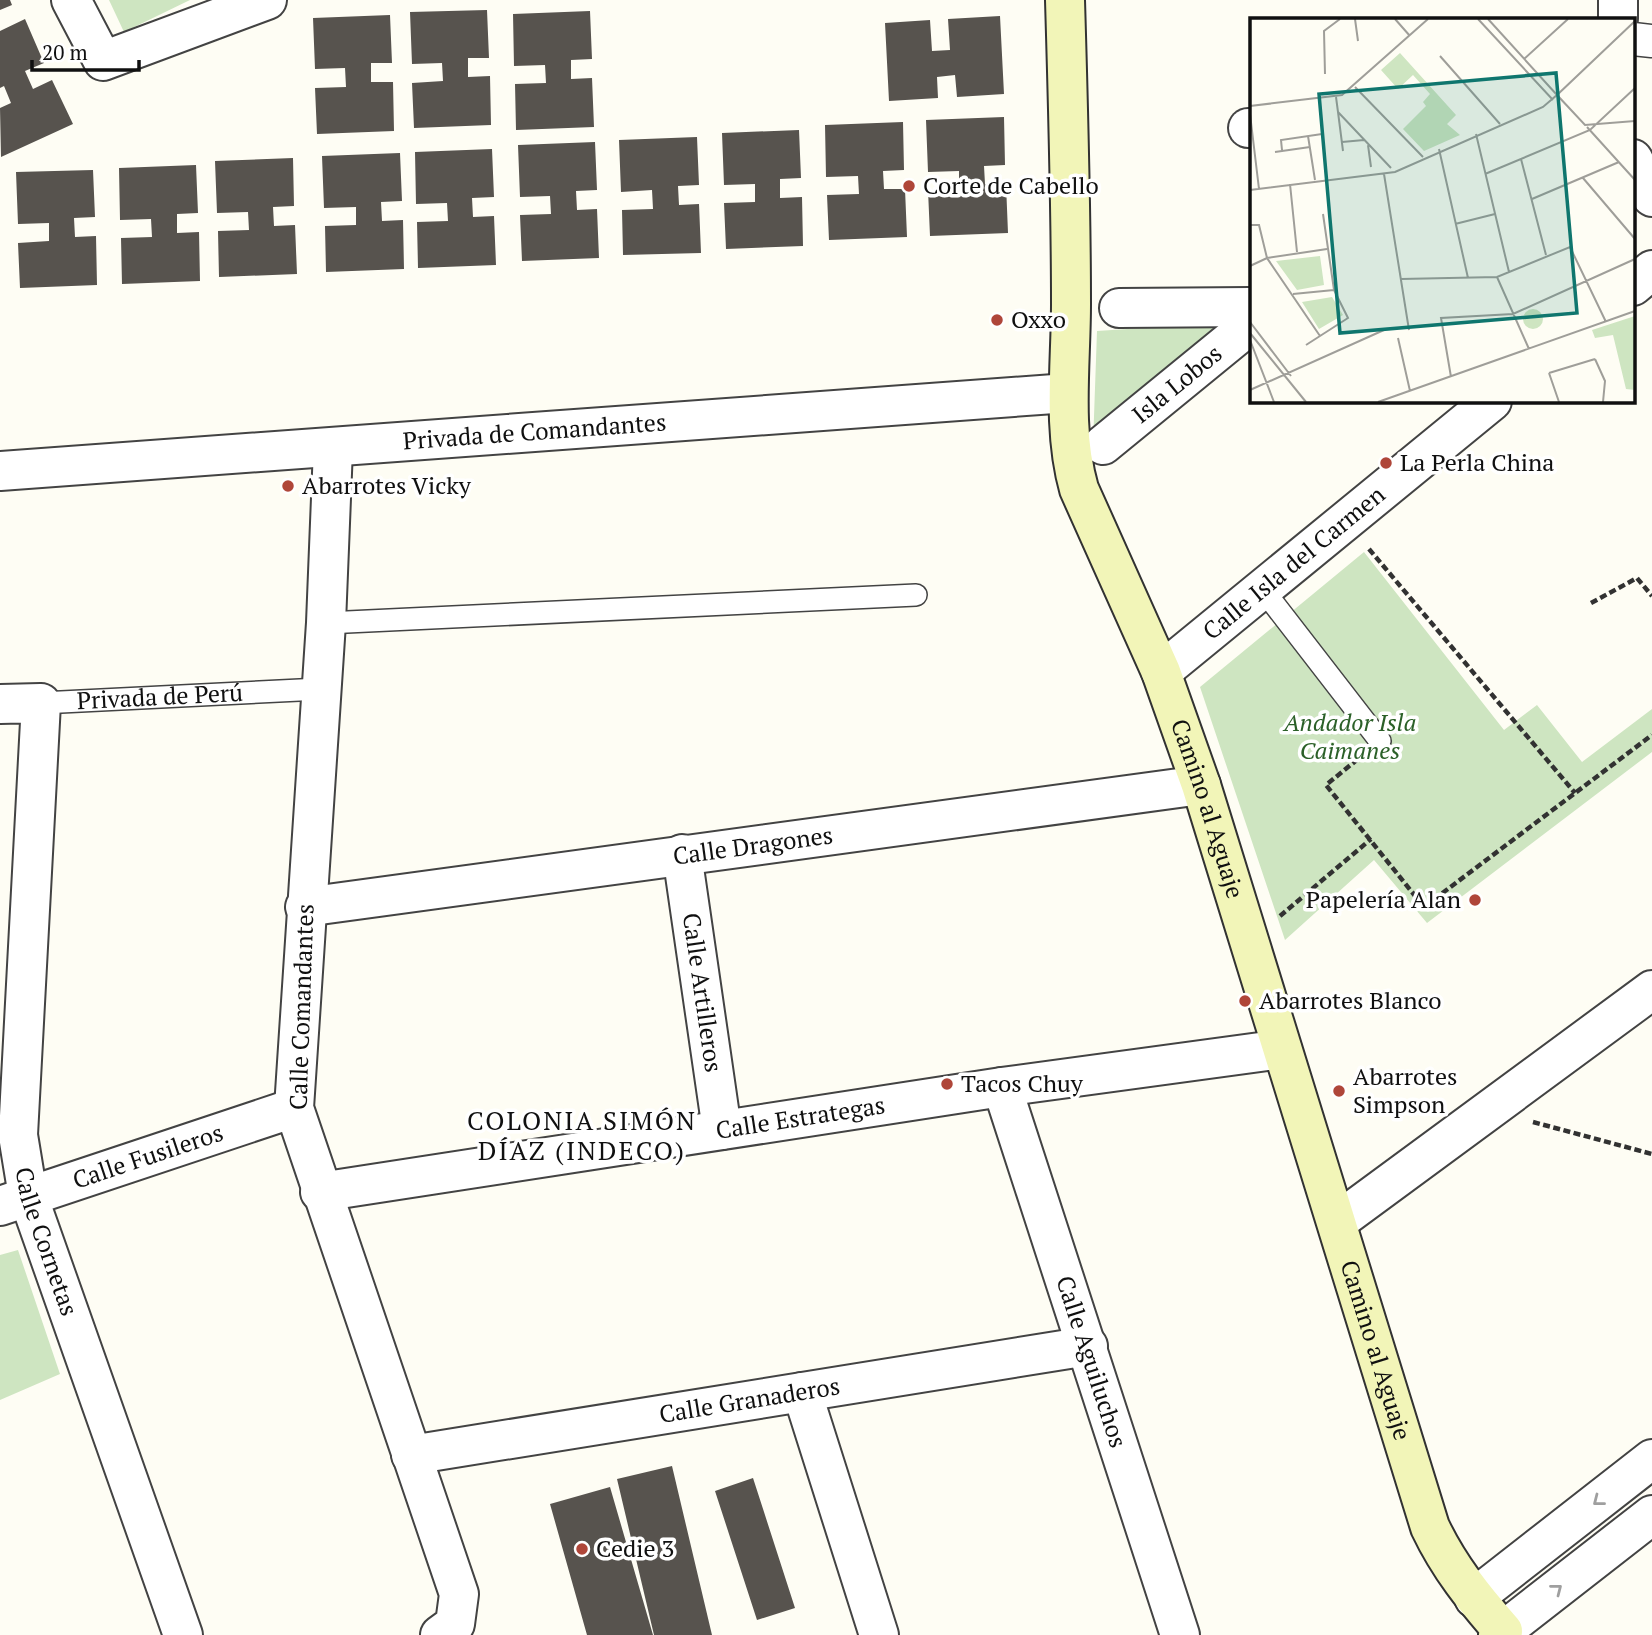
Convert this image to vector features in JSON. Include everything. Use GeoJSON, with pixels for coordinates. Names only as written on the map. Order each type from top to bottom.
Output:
{"type":"FeatureCollection","features":[{"type":"Feature","properties":{"kind":"main road","name":"Camino al Aguaje"},"geometry":{"type":"LineString","coordinates":[[1065,0],[1071,238],[1068,393],[1073,470],[1161,672],[1201,785],[1430,1527],[1445,1557],[1474,1598],[1494,1634]]}},
{"type":"Feature","properties":{"kind":"street"},"geometry":{"type":"LineString","coordinates":[[71,0],[103,61],[267,0]]}},
{"type":"Feature","properties":{"kind":"street"},"geometry":{"type":"LineString","coordinates":[[1618,0],[1618,18]]}},
{"type":"Feature","properties":{"kind":"street"},"geometry":{"type":"LineString","coordinates":[[1634,39],[1652,41]]}},
{"type":"Feature","properties":{"kind":"street"},"geometry":{"type":"LineString","coordinates":[[1634,161],[1652,197]]}},
{"type":"Feature","properties":{"kind":"street"},"geometry":{"type":"LineString","coordinates":[[1634,285],[1652,270]]}},
{"type":"Feature","properties":{"kind":"street","name":"Isla Lobos"},"geometry":{"type":"LineString","coordinates":[[1119,308],[1250,306]]}},
{"type":"Feature","properties":{"kind":"street","name":"Isla Lobos"},"geometry":{"type":"LineString","coordinates":[[1103,445],[1250,325]]}},
{"type":"Feature","properties":{"kind":"street","name":"Privada de Comandantes"},"geometry":{"type":"LineString","coordinates":[[0,471],[1068,393]]}},
{"type":"Feature","properties":{"kind":"street","name":"Calle Isla del Carmen"},"geometry":{"type":"LineString","coordinates":[[1161,672],[1264,591],[1491,402]]}},
{"type":"Feature","properties":{"kind":"street","name":"Calle Comandantes"},"geometry":{"type":"LineString","coordinates":[[333,448],[326,623],[305,907],[295,1108],[320,1192],[459,1594],[447,1629]]}},
{"type":"Feature","properties":{"kind":"street","name":"Privada de Perú"},"geometry":{"type":"LineString","coordinates":[[0,705],[41,703]]}},
{"type":"Feature","properties":{"kind":"street","name":"Calle Cornetas"},"geometry":{"type":"LineString","coordinates":[[41,703],[14,1201],[183,1635]]}},
{"type":"Feature","properties":{"kind":"street","name":"Calle Dragones"},"geometry":{"type":"LineString","coordinates":[[305,907],[1201,785]]}},
{"type":"Feature","properties":{"kind":"street","name":"Calle Artilleros"},"geometry":{"type":"LineString","coordinates":[[682,854],[722,1130]]}},
{"type":"Feature","properties":{"kind":"street"},"geometry":{"type":"LineString","coordinates":[[1337,1222],[1652,990]]}},
{"type":"Feature","properties":{"kind":"street","name":"Calle Estrategas"},"geometry":{"type":"LineString","coordinates":[[320,1192],[1002,1087],[1282,1049]]}},
{"type":"Feature","properties":{"kind":"street","name":"Calle Aguiluchos"},"geometry":{"type":"LineString","coordinates":[[1002,1087],[1180,1635]]}},
{"type":"Feature","properties":{"kind":"street","name":"Calle Fusileros"},"geometry":{"type":"LineString","coordinates":[[14,1201],[295,1108]]}},
{"type":"Feature","properties":{"kind":"street","name":"Calle Granaderos"},"geometry":{"type":"LineString","coordinates":[[411,1455],[1088,1346]]}},
{"type":"Feature","properties":{"kind":"street"},"geometry":{"type":"LineString","coordinates":[[802,1392],[879,1635]]}},
{"type":"Feature","properties":{"kind":"street"},"geometry":{"type":"LineString","coordinates":[[1474,1598],[1652,1459]]}},
{"type":"Feature","properties":{"kind":"street"},"geometry":{"type":"LineString","coordinates":[[1494,1634],[1652,1515]]}},
{"type":"Feature","properties":{"kind":"lane"},"geometry":{"type":"LineString","coordinates":[[1264,591],[1380,741]]}},
{"type":"Feature","properties":{"kind":"lane"},"geometry":{"type":"LineString","coordinates":[[326,623],[916,595]]}},
{"type":"Feature","properties":{"kind":"lane","name":"Privada de Perú"},"geometry":{"type":"LineString","coordinates":[[41,703],[320,689]]}},
{"type":"Feature","properties":{"kind":"path"},"geometry":{"type":"LineString","coordinates":[[1346,521],[1575,793]]}},
{"type":"Feature","properties":{"kind":"path"},"geometry":{"type":"LineString","coordinates":[[1591,603],[1637,578],[1652,596]]}},
{"type":"Feature","properties":{"kind":"path"},"geometry":{"type":"LineString","coordinates":[[1380,741],[1326,785],[1424,906],[1652,735]]}},
{"type":"Feature","properties":{"kind":"path"},"geometry":{"type":"LineString","coordinates":[[1274,921],[1371,839]]}},
{"type":"Feature","properties":{"kind":"path"},"geometry":{"type":"LineString","coordinates":[[1488,1111],[1652,1154]]}},
{"type":"Feature","properties":{"kind":"green space"},"geometry":{"type":"Polygon","coordinates":[[[109,0],[190,0],[124,32],[109,0]]]}},
{"type":"Feature","properties":{"kind":"green space"},"geometry":{"type":"Polygon","coordinates":[[[1234,322],[1093,445],[1097,331],[1234,322]]]}},
{"type":"Feature","properties":{"kind":"green space","name":"Andador Isla Caimanes"},"geometry":{"type":"Polygon","coordinates":[[[1364,552],[1504,730],[1537,705],[1582,762],[1652,709],[1652,752],[1427,923],[1374,860],[1285,940],[1200,687],[1364,552]]]}},
{"type":"Feature","properties":{"kind":"green space"},"geometry":{"type":"Polygon","coordinates":[[[18,1250],[60,1374],[0,1400],[0,1255],[18,1250]]]}},
{"type":"Feature","properties":{"kind":"building"},"geometry":{"type":"Polygon","coordinates":[[[0,0],[10,0],[12,5],[0,10],[0,0]]]}},
{"type":"Feature","properties":{"kind":"building"},"geometry":{"type":"Polygon","coordinates":[[[487,10],[489,58],[468,58],[468,77],[490,76],[491,125],[414,128],[412,83],[443,81],[442,63],[412,64],[410,12],[487,10]]]}},
{"type":"Feature","properties":{"kind":"building"},"geometry":{"type":"Polygon","coordinates":[[[590,11],[592,59],[571,60],[571,79],[592,78],[594,127],[516,130],[515,84],[546,83],[545,65],[514,66],[513,14],[590,11]]]}},
{"type":"Feature","properties":{"kind":"building"},"geometry":{"type":"Polygon","coordinates":[[[390,15],[392,63],[371,63],[371,82],[393,82],[394,131],[317,134],[315,88],[346,87],[345,68],[315,69],[313,18],[390,15]]]}},
{"type":"Feature","properties":{"kind":"building"},"geometry":{"type":"Polygon","coordinates":[[[1000,16],[1004,94],[957,97],[955,75],[937,77],[938,98],[889,101],[885,23],[930,20],[932,51],[950,50],[948,19],[1000,16]]]}},
{"type":"Feature","properties":{"kind":"building"},"geometry":{"type":"Polygon","coordinates":[[[25,19],[44,63],[25,71],[33,89],[52,80],[73,124],[1,157],[0,108],[11,103],[4,86],[0,88],[0,31],[25,19]]]}},
{"type":"Feature","properties":{"kind":"building"},"geometry":{"type":"Polygon","coordinates":[[[1004,117],[1005,165],[984,166],[985,184],[1006,184],[1008,233],[930,236],[928,190],[959,189],[959,171],[928,172],[926,120],[1004,117]]]}},
{"type":"Feature","properties":{"kind":"building"},"geometry":{"type":"Polygon","coordinates":[[[903,122],[904,170],[883,171],[884,189],[905,189],[907,237],[829,240],[827,195],[859,194],[858,176],[826,177],[825,125],[903,122]]]}},
{"type":"Feature","properties":{"kind":"building"},"geometry":{"type":"Polygon","coordinates":[[[799,130],[801,178],[780,179],[780,198],[802,197],[803,246],[726,249],[724,203],[755,202],[755,184],[724,185],[722,133],[799,130]]]}},
{"type":"Feature","properties":{"kind":"building"},"geometry":{"type":"Polygon","coordinates":[[[697,137],[699,185],[678,186],[679,205],[699,204],[701,253],[623,255],[622,210],[653,209],[652,190],[621,192],[619,140],[697,137]]]}},
{"type":"Feature","properties":{"kind":"building"},"geometry":{"type":"Polygon","coordinates":[[[595,142],[597,190],[576,191],[577,210],[597,209],[599,258],[522,261],[520,215],[551,214],[550,196],[520,197],[518,145],[595,142]]]}},
{"type":"Feature","properties":{"kind":"building"},"geometry":{"type":"Polygon","coordinates":[[[492,149],[494,197],[472,198],[473,217],[494,216],[496,265],[418,268],[417,222],[448,221],[447,203],[416,204],[415,152],[492,149]]]}},
{"type":"Feature","properties":{"kind":"building"},"geometry":{"type":"Polygon","coordinates":[[[400,153],[402,201],[381,202],[382,221],[403,220],[404,269],[326,272],[325,226],[356,225],[356,207],[324,208],[322,156],[400,153]]]}},
{"type":"Feature","properties":{"kind":"building"},"geometry":{"type":"Polygon","coordinates":[[[293,158],[294,206],[273,207],[274,226],[295,225],[297,274],[219,277],[218,231],[249,230],[248,212],[217,213],[215,161],[293,158]]]}},
{"type":"Feature","properties":{"kind":"building"},"geometry":{"type":"Polygon","coordinates":[[[196,165],[198,213],[177,214],[177,233],[199,232],[200,281],[122,284],[121,238],[152,237],[151,219],[120,220],[119,168],[196,165]]]}},
{"type":"Feature","properties":{"kind":"building"},"geometry":{"type":"Polygon","coordinates":[[[93,170],[95,217],[74,218],[75,237],[96,236],[97,285],[20,288],[18,243],[49,241],[49,223],[18,224],[16,172],[93,170]]]}},
{"type":"Feature","properties":{"kind":"building"},"geometry":{"type":"Polygon","coordinates":[[[672,1466],[712,1635],[654,1635],[617,1479],[672,1466]]]}},
{"type":"Feature","properties":{"kind":"building"},"geometry":{"type":"Polygon","coordinates":[[[753,1478],[795,1608],[757,1620],[715,1491],[753,1478]]]}},
{"type":"Feature","properties":{"kind":"building"},"geometry":{"type":"Polygon","coordinates":[[[610,1487],[653,1635],[587,1635],[550,1504],[610,1487]]]}},
{"type":"Feature","properties":{"kind":"place","name":"Corte de Cabello"},"geometry":{"type":"Point","coordinates":[909,186]}},
{"type":"Feature","properties":{"kind":"place","name":"Oxxo"},"geometry":{"type":"Point","coordinates":[997,320]}},
{"type":"Feature","properties":{"kind":"place","name":"La Perla China"},"geometry":{"type":"Point","coordinates":[1386,463]}},
{"type":"Feature","properties":{"kind":"place","name":"Abarrotes Vicky"},"geometry":{"type":"Point","coordinates":[288,486]}},
{"type":"Feature","properties":{"kind":"place","name":"Papelería Alan"},"geometry":{"type":"Point","coordinates":[1475,900]}},
{"type":"Feature","properties":{"kind":"place","name":"Abarrotes Blanco"},"geometry":{"type":"Point","coordinates":[1245,1001]}},
{"type":"Feature","properties":{"kind":"place","name":"Tacos Chuy"},"geometry":{"type":"Point","coordinates":[947,1084]}},
{"type":"Feature","properties":{"kind":"place","name":"Abarrotes Simpson"},"geometry":{"type":"Point","coordinates":[1339,1091]}},
{"type":"Feature","properties":{"kind":"place","name":"Cedie 3"},"geometry":{"type":"Point","coordinates":[582,1549]}},
{"type":"Feature","properties":{"kind":"district","name":"COLONIA SIMÓN DÍAZ (INDECO)"},"geometry":{"type":"Point","coordinates":[582,1136]}}]}
